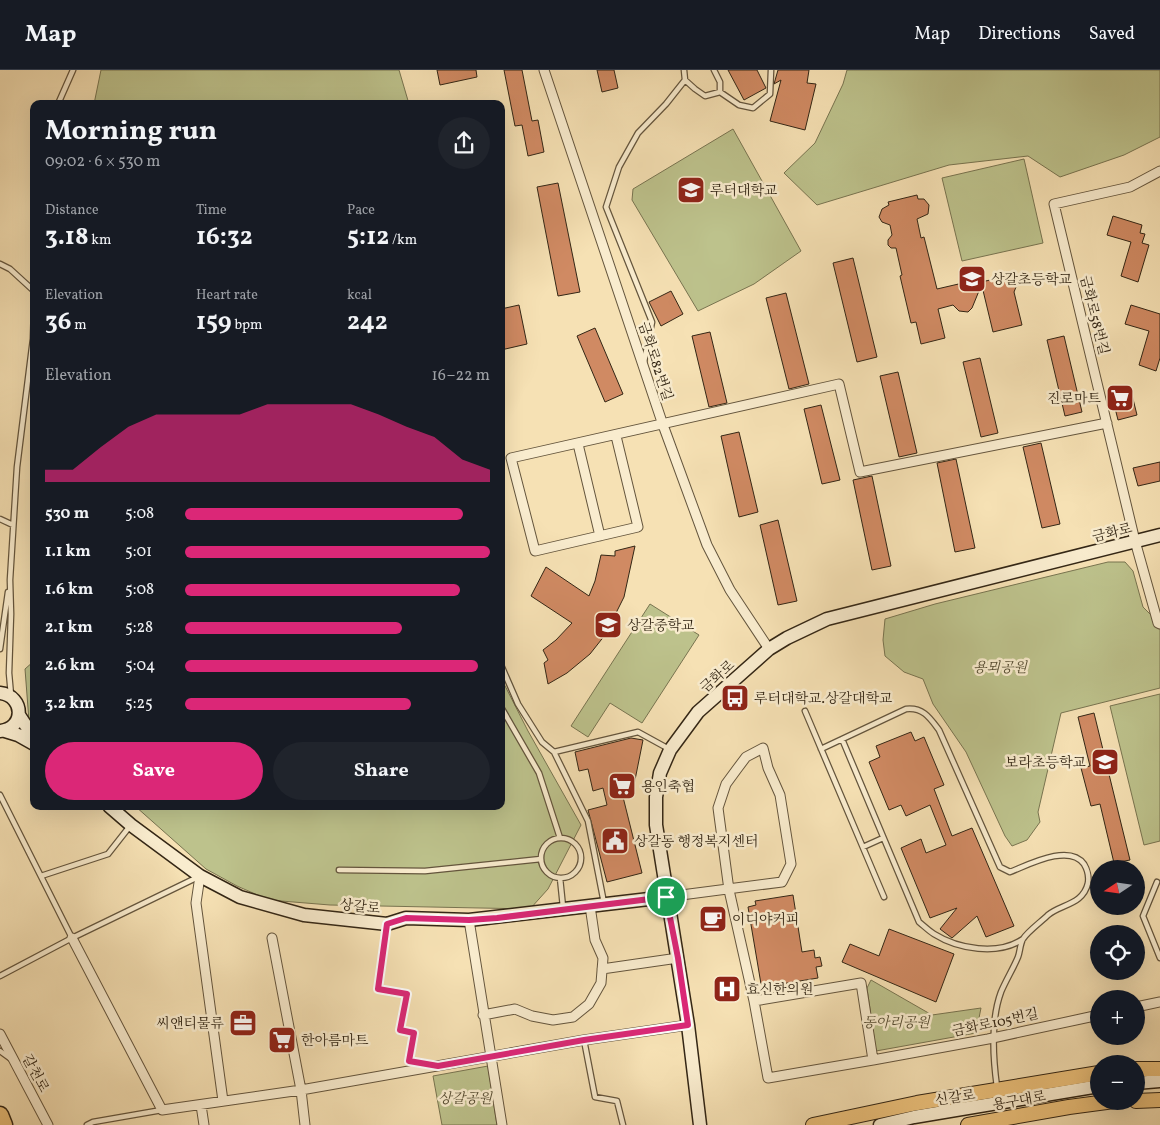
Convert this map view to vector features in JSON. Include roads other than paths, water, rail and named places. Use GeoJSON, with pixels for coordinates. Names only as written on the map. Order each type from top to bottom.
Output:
{"type":"FeatureCollection","features":[{"type":"Feature","properties":{"kind":"highway"},"geometry":{"type":"LineString","coordinates":[[0,1115],[4,1125]]}},
{"type":"Feature","properties":{"kind":"main road"},"geometry":{"type":"LineString","coordinates":[[1145,1069],[1160,1069]]}},
{"type":"Feature","properties":{"kind":"main road","name":"신갈로"},"geometry":{"type":"LineString","coordinates":[[813,1125],[917,1103],[1090,1074]]}},
{"type":"Feature","properties":{"kind":"main road"},"geometry":{"type":"LineString","coordinates":[[1145,1101],[1160,1100]]}},
{"type":"Feature","properties":{"kind":"main road","name":"용구대로"},"geometry":{"type":"LineString","coordinates":[[968,1125],[1090,1104]]}},
{"type":"Feature","properties":{"kind":"street","name":"금화로82번길"},"geometry":{"type":"LineString","coordinates":[[544,70],[663,425],[707,545],[730,590],[769,650]]}},
{"type":"Feature","properties":{"kind":"street","name":"금화로58번길"},"geometry":{"type":"LineString","coordinates":[[1160,171],[1130,187],[1054,204],[1134,541],[1158,623],[1160,624]]}},
{"type":"Feature","properties":{"kind":"street"},"geometry":{"type":"LineString","coordinates":[[616,436],[638,527],[535,551],[512,458],[839,384],[860,472],[1107,423]]}},
{"type":"Feature","properties":{"kind":"street"},"geometry":{"type":"LineString","coordinates":[[578,444],[600,536]]}},
{"type":"Feature","properties":{"kind":"street","name":"금화로"},"geometry":{"type":"LineString","coordinates":[[700,1125],[688,1025],[666,897],[656,825],[656,797],[660,773],[670,750],[698,712],[769,650],[787,638],[827,618],[1160,535]]}},
{"type":"Feature","properties":{"kind":"street"},"geometry":{"type":"LineString","coordinates":[[6,695],[18,706],[19,715],[30,732]]}},
{"type":"Feature","properties":{"kind":"street"},"geometry":{"type":"LineString","coordinates":[[3,731],[16,723],[19,715]]}},
{"type":"Feature","properties":{"kind":"street"},"geometry":{"type":"LineString","coordinates":[[3,731],[18,735],[30,742]]}},
{"type":"Feature","properties":{"kind":"street"},"geometry":{"type":"LineString","coordinates":[[666,897],[729,890],[782,882],[791,864],[780,795],[768,768],[762,748],[746,757],[737,769],[726,784],[718,808],[729,890],[754,1001],[861,983],[873,1060]]}},
{"type":"Feature","properties":{"kind":"street","name":"상갈로"},"geometry":{"type":"LineString","coordinates":[[114,810],[131,825],[200,876],[240,897],[304,915],[387,924],[406,918],[469,920],[666,897]]}},
{"type":"Feature","properties":{"kind":"street"},"geometry":{"type":"LineString","coordinates":[[200,876],[196,903],[223,1101]]}},
{"type":"Feature","properties":{"kind":"street"},"geometry":{"type":"LineString","coordinates":[[484,1015],[515,1009],[532,1016],[552,1020],[572,1017],[589,1004],[601,983],[603,958],[595,940],[590,906]]}},
{"type":"Feature","properties":{"kind":"street"},"geometry":{"type":"LineString","coordinates":[[469,920],[502,1125]]}},
{"type":"Feature","properties":{"kind":"street"},"geometry":{"type":"LineString","coordinates":[[72,938],[162,1110],[300,1090],[584,1040],[688,1025]]}},
{"type":"Feature","properties":{"kind":"street"},"geometry":{"type":"LineString","coordinates":[[272,938],[305,1125]]}},
{"type":"Feature","properties":{"kind":"street"},"geometry":{"type":"LineString","coordinates":[[602,969],[678,958]]}},
{"type":"Feature","properties":{"kind":"street","name":"금화로105번길"},"geometry":{"type":"LineString","coordinates":[[754,1001],[768,1078],[995,1037],[1090,1017]]}},
{"type":"Feature","properties":{"kind":"street"},"geometry":{"type":"LineString","coordinates":[[1145,1005],[1160,1002]]}},
{"type":"Feature","properties":{"kind":"street","name":"갈천로"},"geometry":{"type":"LineString","coordinates":[[0,1034],[48,1125]]}},
{"type":"Feature","properties":{"kind":"street"},"geometry":{"type":"LineString","coordinates":[[1145,1082],[1160,1081]]}},
{"type":"Feature","properties":{"kind":"street","name":"용구대로"},"geometry":{"type":"LineString","coordinates":[[880,1125],[1090,1088]]}},
{"type":"Feature","properties":{"kind":"street"},"geometry":{"type":"LineString","coordinates":[[201,1105],[204,1125]]}},
{"type":"Feature","properties":{"kind":"lane"},"geometry":{"type":"LineString","coordinates":[[60,100],[72,70]]}},
{"type":"Feature","properties":{"kind":"lane"},"geometry":{"type":"LineString","coordinates":[[684,70],[685,80],[694,90],[705,96],[720,92]]}},
{"type":"Feature","properties":{"kind":"lane"},"geometry":{"type":"LineString","coordinates":[[714,70],[720,82],[720,92]]}},
{"type":"Feature","properties":{"kind":"lane"},"geometry":{"type":"LineString","coordinates":[[720,92],[738,106],[753,108],[770,94],[771,70]]}},
{"type":"Feature","properties":{"kind":"lane"},"geometry":{"type":"LineString","coordinates":[[643,366],[652,322],[606,207],[619,167],[638,133],[666,104],[685,80]]}},
{"type":"Feature","properties":{"kind":"lane"},"geometry":{"type":"LineString","coordinates":[[0,264],[10,269],[30,287]]}},
{"type":"Feature","properties":{"kind":"lane"},"geometry":{"type":"LineString","coordinates":[[6,695],[9,673],[10,580],[17,467],[30,363]]}},
{"type":"Feature","properties":{"kind":"lane"},"geometry":{"type":"LineString","coordinates":[[0,520],[13,525]]}},
{"type":"Feature","properties":{"kind":"lane"},"geometry":{"type":"LineString","coordinates":[[0,649],[10,580]]}},
{"type":"Feature","properties":{"kind":"lane"},"geometry":{"type":"LineString","coordinates":[[505,674],[518,704],[542,742],[554,752],[588,821],[604,904]]}},
{"type":"Feature","properties":{"kind":"lane"},"geometry":{"type":"LineString","coordinates":[[821,749],[842,739],[906,709],[912,708],[925,712],[939,730],[1000,867],[1010,872],[1053,856],[1067,855],[1080,859],[1086,868],[1088,882],[1080,897],[1050,913],[1024,938],[1016,943],[1002,947],[981,949],[959,945],[935,934],[919,922],[842,739]]}},
{"type":"Feature","properties":{"kind":"lane"},"geometry":{"type":"LineString","coordinates":[[804,711],[884,897]]}},
{"type":"Feature","properties":{"kind":"lane"},"geometry":{"type":"LineString","coordinates":[[505,714],[539,773],[560,838]]}},
{"type":"Feature","properties":{"kind":"lane"},"geometry":{"type":"LineString","coordinates":[[554,752],[638,732],[670,750]]}},
{"type":"Feature","properties":{"kind":"lane"},"geometry":{"type":"LineString","coordinates":[[0,795],[72,938]]}},
{"type":"Feature","properties":{"kind":"lane"},"geometry":{"type":"LineString","coordinates":[[41,876],[108,854],[131,825]]}},
{"type":"Feature","properties":{"kind":"lane"},"geometry":{"type":"LineString","coordinates":[[560,838],[566,839],[577,846],[581,858],[580,864],[572,875],[560,878],[547,873],[541,859],[544,848],[548,843],[560,838]]}},
{"type":"Feature","properties":{"kind":"lane"},"geometry":{"type":"LineString","coordinates":[[863,847],[884,838]]}},
{"type":"Feature","properties":{"kind":"lane"},"geometry":{"type":"LineString","coordinates":[[339,870],[426,871],[541,859]]}},
{"type":"Feature","properties":{"kind":"lane"},"geometry":{"type":"LineString","coordinates":[[0,976],[72,938],[200,876]]}},
{"type":"Feature","properties":{"kind":"lane"},"geometry":{"type":"LineString","coordinates":[[560,878],[564,909]]}},
{"type":"Feature","properties":{"kind":"lane"},"geometry":{"type":"LineString","coordinates":[[1157,882],[1142,916],[1160,958]]}},
{"type":"Feature","properties":{"kind":"lane"},"geometry":{"type":"LineString","coordinates":[[387,924],[378,989],[407,994],[400,1030],[414,1033],[409,1061],[438,1066]]}},
{"type":"Feature","properties":{"kind":"lane"},"geometry":{"type":"LineString","coordinates":[[997,1090],[994,1064],[995,1017],[1001,993],[1018,957],[1024,938]]}},
{"type":"Feature","properties":{"kind":"lane"},"geometry":{"type":"LineString","coordinates":[[584,1040],[595,1097],[618,1101],[623,1125]]}},
{"type":"Feature","properties":{"kind":"lane"},"geometry":{"type":"LineString","coordinates":[[0,1051],[14,1062]]}},
{"type":"Feature","properties":{"kind":"lane"},"geometry":{"type":"LineString","coordinates":[[87,1125],[93,1122],[162,1110]]}},
{"type":"Feature","properties":{"kind":"place","name":"루터대학교"},"geometry":{"type":"Point","coordinates":[691,190]}},
{"type":"Feature","properties":{"kind":"place","name":"상갈초등학교"},"geometry":{"type":"Point","coordinates":[972,279]}},
{"type":"Feature","properties":{"kind":"place","name":"진로마트"},"geometry":{"type":"Point","coordinates":[1120,398]}},
{"type":"Feature","properties":{"kind":"place","name":"상갈중학교"},"geometry":{"type":"Point","coordinates":[608,625]}},
{"type":"Feature","properties":{"kind":"place","name":"루터대학교.상갈대학교"},"geometry":{"type":"Point","coordinates":[735,698]}},
{"type":"Feature","properties":{"kind":"place","name":"보라초등학교"},"geometry":{"type":"Point","coordinates":[1105,762]}},
{"type":"Feature","properties":{"kind":"place","name":"용인축협"},"geometry":{"type":"Point","coordinates":[622,786]}},
{"type":"Feature","properties":{"kind":"place","name":"상갈동 행정복지센터"},"geometry":{"type":"Point","coordinates":[615,841]}},
{"type":"Feature","properties":{"kind":"place","name":"이디야커피"},"geometry":{"type":"Point","coordinates":[713,919]}},
{"type":"Feature","properties":{"kind":"place","name":"효신한의원"},"geometry":{"type":"Point","coordinates":[727,989]}},
{"type":"Feature","properties":{"kind":"place","name":"씨앤티물류"},"geometry":{"type":"Point","coordinates":[243,1023]}},
{"type":"Feature","properties":{"kind":"place","name":"한아름마트"},"geometry":{"type":"Point","coordinates":[282,1040]}},
{"type":"Feature","properties":{"kind":"park label","name":"용뫼공원"},"geometry":{"type":"Point","coordinates":[1000,667]}},
{"type":"Feature","properties":{"kind":"park label","name":"동아리공원"},"geometry":{"type":"Point","coordinates":[896,1022]}},
{"type":"Feature","properties":{"kind":"park label","name":"상갈공원"},"geometry":{"type":"Point","coordinates":[465,1098]}}]}
